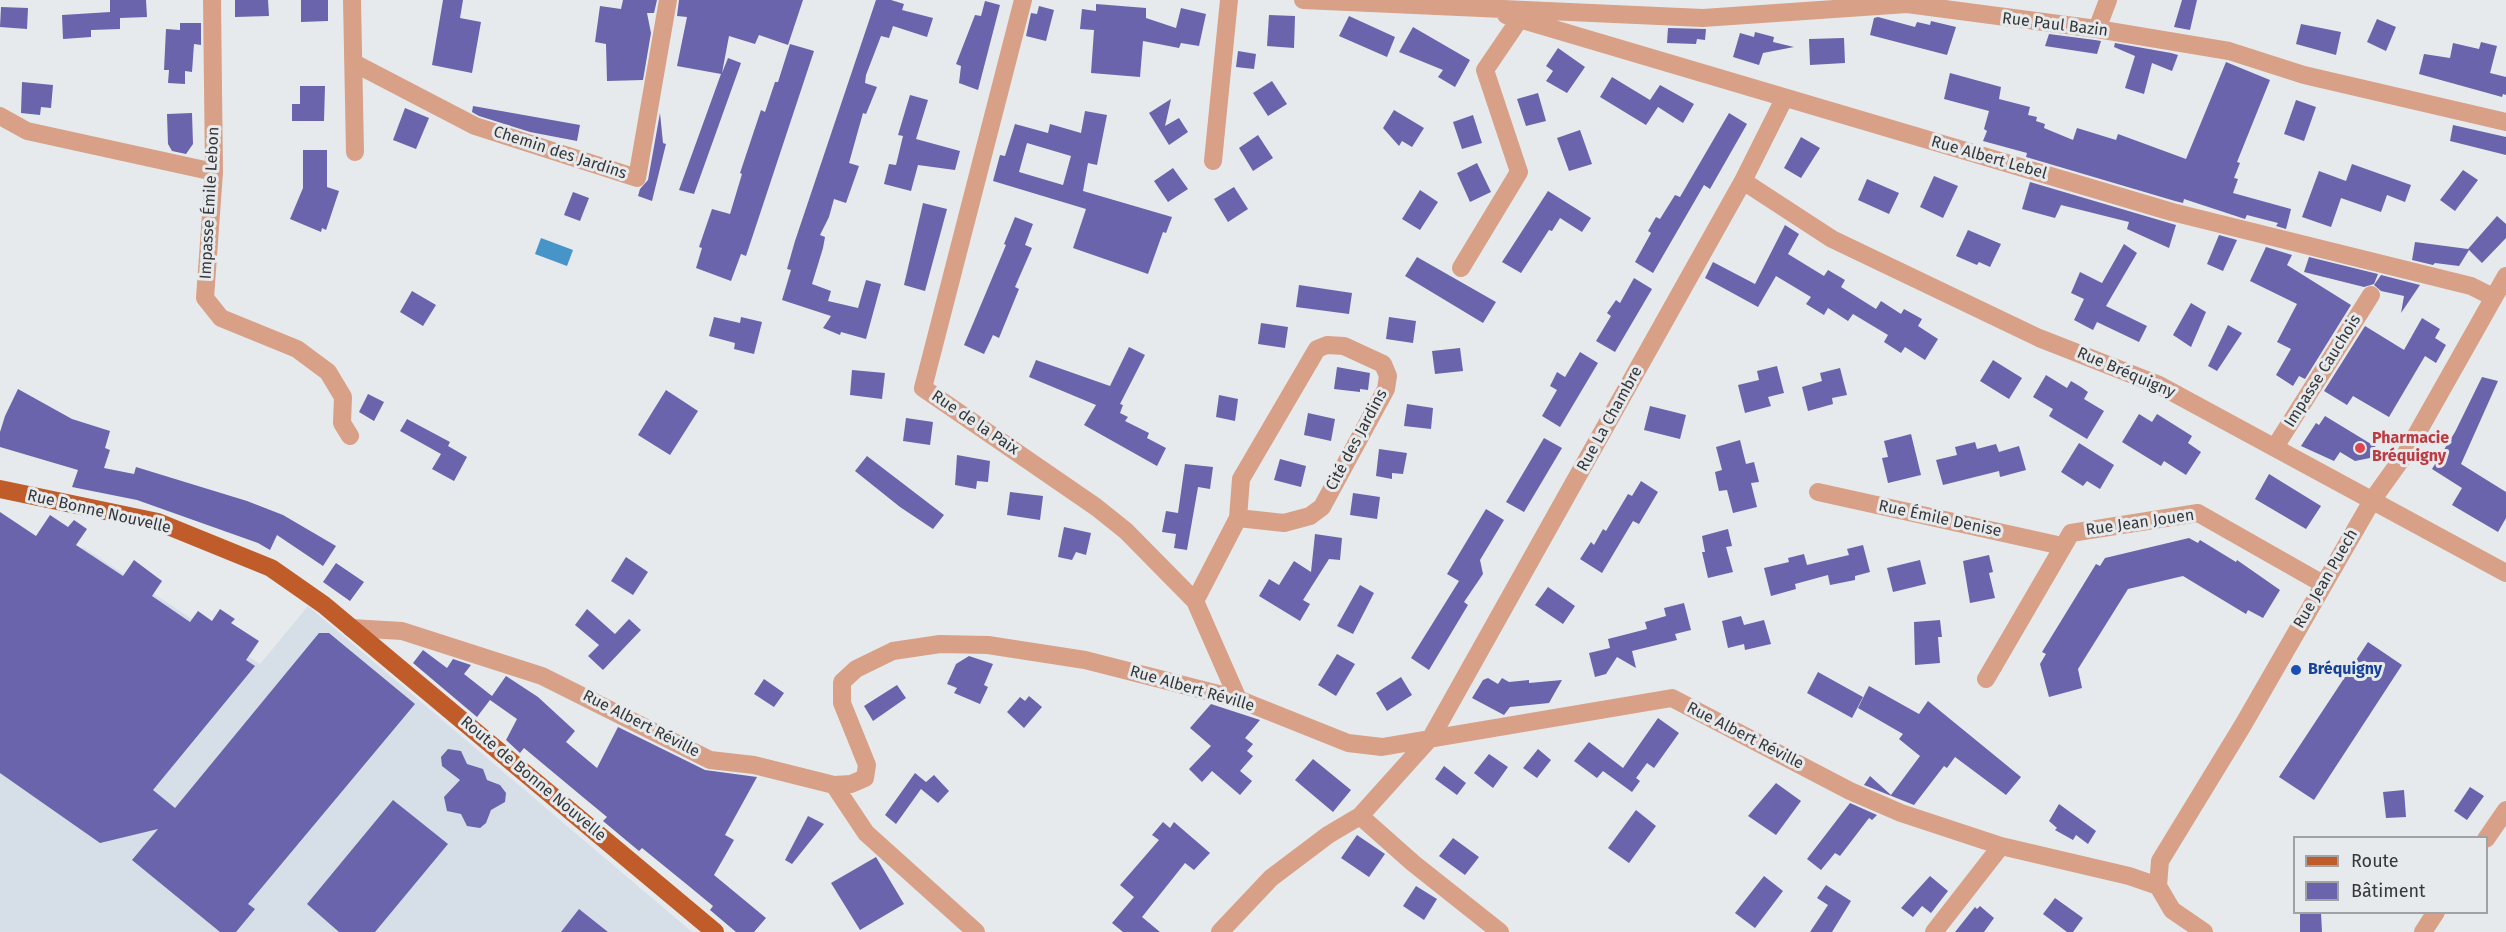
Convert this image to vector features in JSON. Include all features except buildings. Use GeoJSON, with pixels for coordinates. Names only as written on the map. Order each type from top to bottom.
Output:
{"type":"FeatureCollection","features":[{"type":"Feature","properties":{"kind":"main road","name":"Rue Bonne Nouvelle"},"geometry":{"type":"LineString","coordinates":[[0,489],[158,522],[271,568],[351,628]]}},
{"type":"Feature","properties":{"kind":"main road","name":"Route de Bonne Nouvelle"},"geometry":{"type":"LineString","coordinates":[[351,628],[715,932]]}},
{"type":"Feature","properties":{"kind":"street","name":"Impasse Émile Lebon"},"geometry":{"type":"LineString","coordinates":[[212,0],[214,172],[205,298],[221,318],[297,349],[328,372],[343,397],[342,423],[350,436]]}},
{"type":"Feature","properties":{"kind":"street"},"geometry":{"type":"LineString","coordinates":[[352,0],[354,152]]}},
{"type":"Feature","properties":{"kind":"street","name":"Chemin des Jardins"},"geometry":{"type":"LineString","coordinates":[[354,63],[475,126],[637,178],[668,0]]}},
{"type":"Feature","properties":{"kind":"street","name":"Rue de la Paix"},"geometry":{"type":"LineString","coordinates":[[1023,0],[923,388],[1096,507],[1126,531],[1196,601],[1238,699]]}},
{"type":"Feature","properties":{"kind":"street"},"geometry":{"type":"LineString","coordinates":[[1213,160],[1229,0]]}},
{"type":"Feature","properties":{"kind":"street","name":"Rue Paul Bazin"},"geometry":{"type":"LineString","coordinates":[[1303,0],[1490,4],[1703,18],[1908,2],[2097,29],[2229,51],[2304,75],[2506,122]]}},
{"type":"Feature","properties":{"kind":"street"},"geometry":{"type":"LineString","coordinates":[[2097,29],[2108,0]]}},
{"type":"Feature","properties":{"kind":"street","name":"Rue Albert Lebel"},"geometry":{"type":"LineString","coordinates":[[1490,4],[1519,20],[1784,99],[2172,212],[2471,286],[2493,297]]}},
{"type":"Feature","properties":{"kind":"street"},"geometry":{"type":"LineString","coordinates":[[1461,268],[1520,172],[1485,70],[1519,20]]}},
{"type":"Feature","properties":{"kind":"street","name":"Rue La Chambre"},"geometry":{"type":"LineString","coordinates":[[1220,932],[1271,878],[1328,835],[1360,816],[1432,736],[1743,181],[1784,99]]}},
{"type":"Feature","properties":{"kind":"street"},"geometry":{"type":"LineString","coordinates":[[0,116],[27,131],[214,172]]}},
{"type":"Feature","properties":{"kind":"street","name":"Rue Bréquigny"},"geometry":{"type":"LineString","coordinates":[[1743,181],[1832,239],[2039,338],[2159,385],[2504,572]]}},
{"type":"Feature","properties":{"kind":"street","name":"Rue Jean Puech"},"geometry":{"type":"LineString","coordinates":[[2158,886],[2160,861],[2243,725],[2373,499],[2406,453],[2505,279]]}},
{"type":"Feature","properties":{"kind":"street","name":"Impasse Cauchois"},"geometry":{"type":"LineString","coordinates":[[2275,447],[2371,295]]}},
{"type":"Feature","properties":{"kind":"street","name":"Cité des Jardins"},"geometry":{"type":"LineString","coordinates":[[1196,601],[1238,518],[1241,479],[1317,349],[1327,345],[1344,346],[1383,364],[1388,376],[1386,389],[1322,507],[1310,516],[1284,523],[1238,518]]}},
{"type":"Feature","properties":{"kind":"street","name":"Rue Émile Denise"},"geometry":{"type":"LineString","coordinates":[[1818,492],[2062,546]]}},
{"type":"Feature","properties":{"kind":"street","name":"Rue Jean Jouen"},"geometry":{"type":"LineString","coordinates":[[1986,679],[2071,533],[2198,513],[2323,584]]}},
{"type":"Feature","properties":{"kind":"street","name":"Rue Albert Réville"},"geometry":{"type":"LineString","coordinates":[[351,628],[402,631],[542,676],[710,760],[754,765],[834,785],[851,784],[865,778],[867,765],[842,703],[842,682],[856,669],[893,651],[940,644],[988,645],[1085,660],[1238,699],[1348,744],[1382,747],[1432,736],[1672,698],[1850,791],[1901,813],[2001,846],[2128,876],[2158,886]]}},
{"type":"Feature","properties":{"kind":"street"},"geometry":{"type":"LineString","coordinates":[[834,785],[866,833],[976,932]]}},
{"type":"Feature","properties":{"kind":"street"},"geometry":{"type":"LineString","coordinates":[[2488,837],[2506,810]]}},
{"type":"Feature","properties":{"kind":"street"},"geometry":{"type":"LineString","coordinates":[[1360,816],[1413,863],[1500,932]]}},
{"type":"Feature","properties":{"kind":"street"},"geometry":{"type":"LineString","coordinates":[[1934,932],[2001,846]]}},
{"type":"Feature","properties":{"kind":"street"},"geometry":{"type":"LineString","coordinates":[[2158,886],[2172,910],[2204,932]]}},
{"type":"Feature","properties":{"kind":"street"},"geometry":{"type":"LineString","coordinates":[[2423,932],[2435,914]]}},
{"type":"Feature","properties":{"kind":"shaded area"},"geometry":{"type":"Polygon","coordinates":[[[0,541],[56,579],[83,547],[260,664],[308,606],[692,932],[0,932],[0,541]]]}},
{"type":"Feature","properties":{"kind":"water"},"geometry":{"type":"Polygon","coordinates":[[[541,238],[573,250],[567,266],[535,254],[541,238]]]}},
{"type":"Feature","properties":{"kind":"place","name":"Pharmacie Bréquigny"},"geometry":{"type":"Point","coordinates":[2360,448]}},
{"type":"Feature","properties":{"kind":"place","name":"Bréquigny"},"geometry":{"type":"Point","coordinates":[2296,670]}}]}
